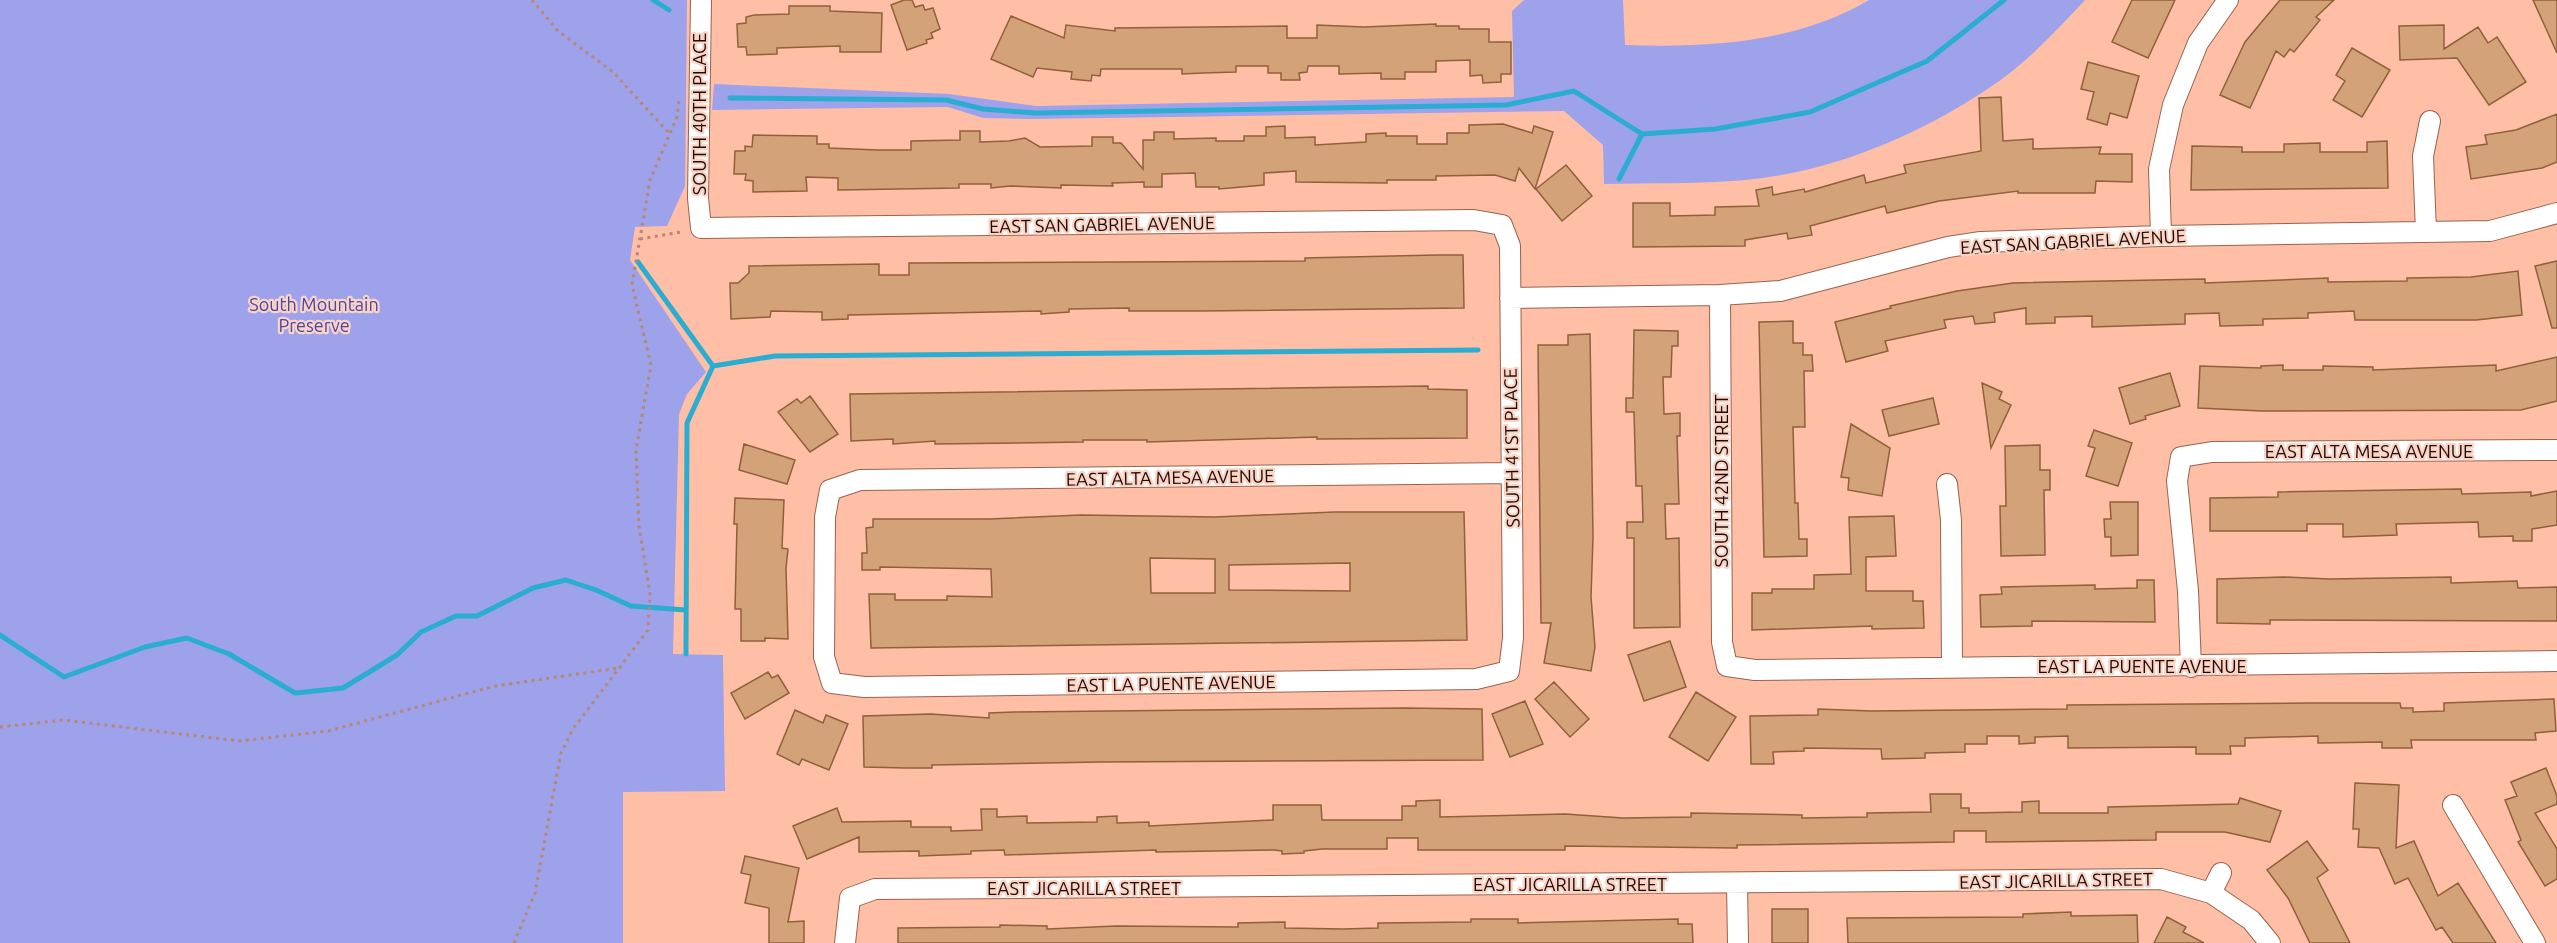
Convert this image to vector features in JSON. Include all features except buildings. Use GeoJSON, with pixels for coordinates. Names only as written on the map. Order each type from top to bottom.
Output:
{"type":"FeatureCollection","features":[{"type":"Feature","properties":{"kind":"street","name":"SOUTH 40TH PLACE"},"geometry":{"type":"LineString","coordinates":[[701,0],[698,198],[701,228]]}},
{"type":"Feature","properties":{"kind":"street"},"geometry":{"type":"LineString","coordinates":[[2161,236],[2159,169],[2173,105],[2198,43],[2228,0]]}},
{"type":"Feature","properties":{"kind":"street"},"geometry":{"type":"LineString","coordinates":[[2426,232],[2423,156],[2430,121]]}},
{"type":"Feature","properties":{"kind":"street","name":"EAST SAN GABRIEL AVENUE"},"geometry":{"type":"LineString","coordinates":[[1510,298],[1720,296],[1780,291],[1948,247],[1981,242],[2161,236],[2490,231],[2557,213]]}},
{"type":"Feature","properties":{"kind":"street","name":"EAST SAN GABRIEL AVENUE"},"geometry":{"type":"LineString","coordinates":[[701,228],[1474,220],[1502,225]]}},
{"type":"Feature","properties":{"kind":"street","name":"SOUTH 41ST PLACE"},"geometry":{"type":"LineString","coordinates":[[1502,225],[1510,246],[1513,638],[1509,672]]}},
{"type":"Feature","properties":{"kind":"street","name":"SOUTH 42ND STREET"},"geometry":{"type":"LineString","coordinates":[[1720,296],[1722,642],[1727,666]]}},
{"type":"Feature","properties":{"kind":"street","name":"EAST ALTA MESA AVENUE"},"geometry":{"type":"LineString","coordinates":[[2191,667],[2188,591],[2177,481],[2181,457],[2212,453],[2557,450]]}},
{"type":"Feature","properties":{"kind":"street","name":"EAST ALTA MESA AVENUE"},"geometry":{"type":"LineString","coordinates":[[832,683],[824,657],[825,517],[830,489],[860,480],[1512,473]]}},
{"type":"Feature","properties":{"kind":"street"},"geometry":{"type":"LineString","coordinates":[[1947,484],[1951,520],[1952,667]]}},
{"type":"Feature","properties":{"kind":"street","name":"EAST LA PUENTE AVENUE"},"geometry":{"type":"LineString","coordinates":[[1727,666],[1755,670],[2557,662]]}},
{"type":"Feature","properties":{"kind":"street","name":"EAST LA PUENTE AVENUE"},"geometry":{"type":"LineString","coordinates":[[832,683],[864,687],[1476,679],[1509,672]]}},
{"type":"Feature","properties":{"kind":"street"},"geometry":{"type":"LineString","coordinates":[[2453,805],[2535,943]]}},
{"type":"Feature","properties":{"kind":"street"},"geometry":{"type":"LineString","coordinates":[[2211,893],[2222,873]]}},
{"type":"Feature","properties":{"kind":"street","name":"EAST JICARILLA STREET"},"geometry":{"type":"LineString","coordinates":[[845,943],[850,898],[875,889],[2161,879],[2211,893],[2251,920],[2270,943]]}},
{"type":"Feature","properties":{"kind":"street"},"geometry":{"type":"LineString","coordinates":[[1737,883],[1738,943]]}},
{"type":"Feature","properties":{"kind":"path"},"geometry":{"type":"LineString","coordinates":[[514,943],[535,893],[561,753],[573,729],[648,630],[649,600],[639,527],[636,450],[651,365],[632,285],[650,180],[670,134],[614,72],[558,32],[532,0]]}},
{"type":"Feature","properties":{"kind":"path"},"geometry":{"type":"LineString","coordinates":[[640,239],[701,228]]}},
{"type":"Feature","properties":{"kind":"path"},"geometry":{"type":"LineString","coordinates":[[0,727],[64,720],[239,741],[328,731],[495,686],[619,668]]}},
{"type":"Feature","properties":{"kind":"green space","name":"South Mountain Preserve"},"geometry":{"type":"Polygon","coordinates":[[[0,0],[687,0],[685,186],[667,226],[635,227],[630,260],[706,372],[687,394],[679,414],[673,654],[723,655],[725,791],[623,792],[623,943],[0,943],[0,0]]]}},
{"type":"Feature","properties":{"kind":"green space"},"geometry":{"type":"Polygon","coordinates":[[[1524,0],[1623,0],[1625,45],[1656,46],[1751,40],[1782,34],[1812,26],[1869,0],[2085,0],[2024,61],[2002,79],[1944,116],[1913,132],[1847,158],[1813,168],[1745,180],[1604,184],[1603,145],[1564,111],[1034,119],[983,118],[948,107],[712,110],[714,84],[949,94],[1036,106],[1514,97],[1512,11],[1524,0]]]}},
{"type":"Feature","properties":{"kind":"waterway"},"geometry":{"type":"LineString","coordinates":[[653,0],[669,10]]}},
{"type":"Feature","properties":{"kind":"waterway"},"geometry":{"type":"LineString","coordinates":[[730,98],[946,100],[983,109],[1036,113],[1506,105],[1574,91],[1642,134],[1715,129],[1810,112],[1927,61],[2004,0]]}},
{"type":"Feature","properties":{"kind":"waterway"},"geometry":{"type":"LineString","coordinates":[[1619,179],[1642,134]]}},
{"type":"Feature","properties":{"kind":"waterway"},"geometry":{"type":"LineString","coordinates":[[638,262],[713,366]]}},
{"type":"Feature","properties":{"kind":"waterway"},"geometry":{"type":"LineString","coordinates":[[686,654],[687,423],[713,366],[775,356],[1478,350]]}},
{"type":"Feature","properties":{"kind":"waterway"},"geometry":{"type":"LineString","coordinates":[[0,635],[64,677],[145,647],[187,638],[229,654],[295,693],[343,688],[397,655],[421,632],[456,616],[477,616],[533,588],[566,580],[596,590],[631,606],[686,610]]}}]}
